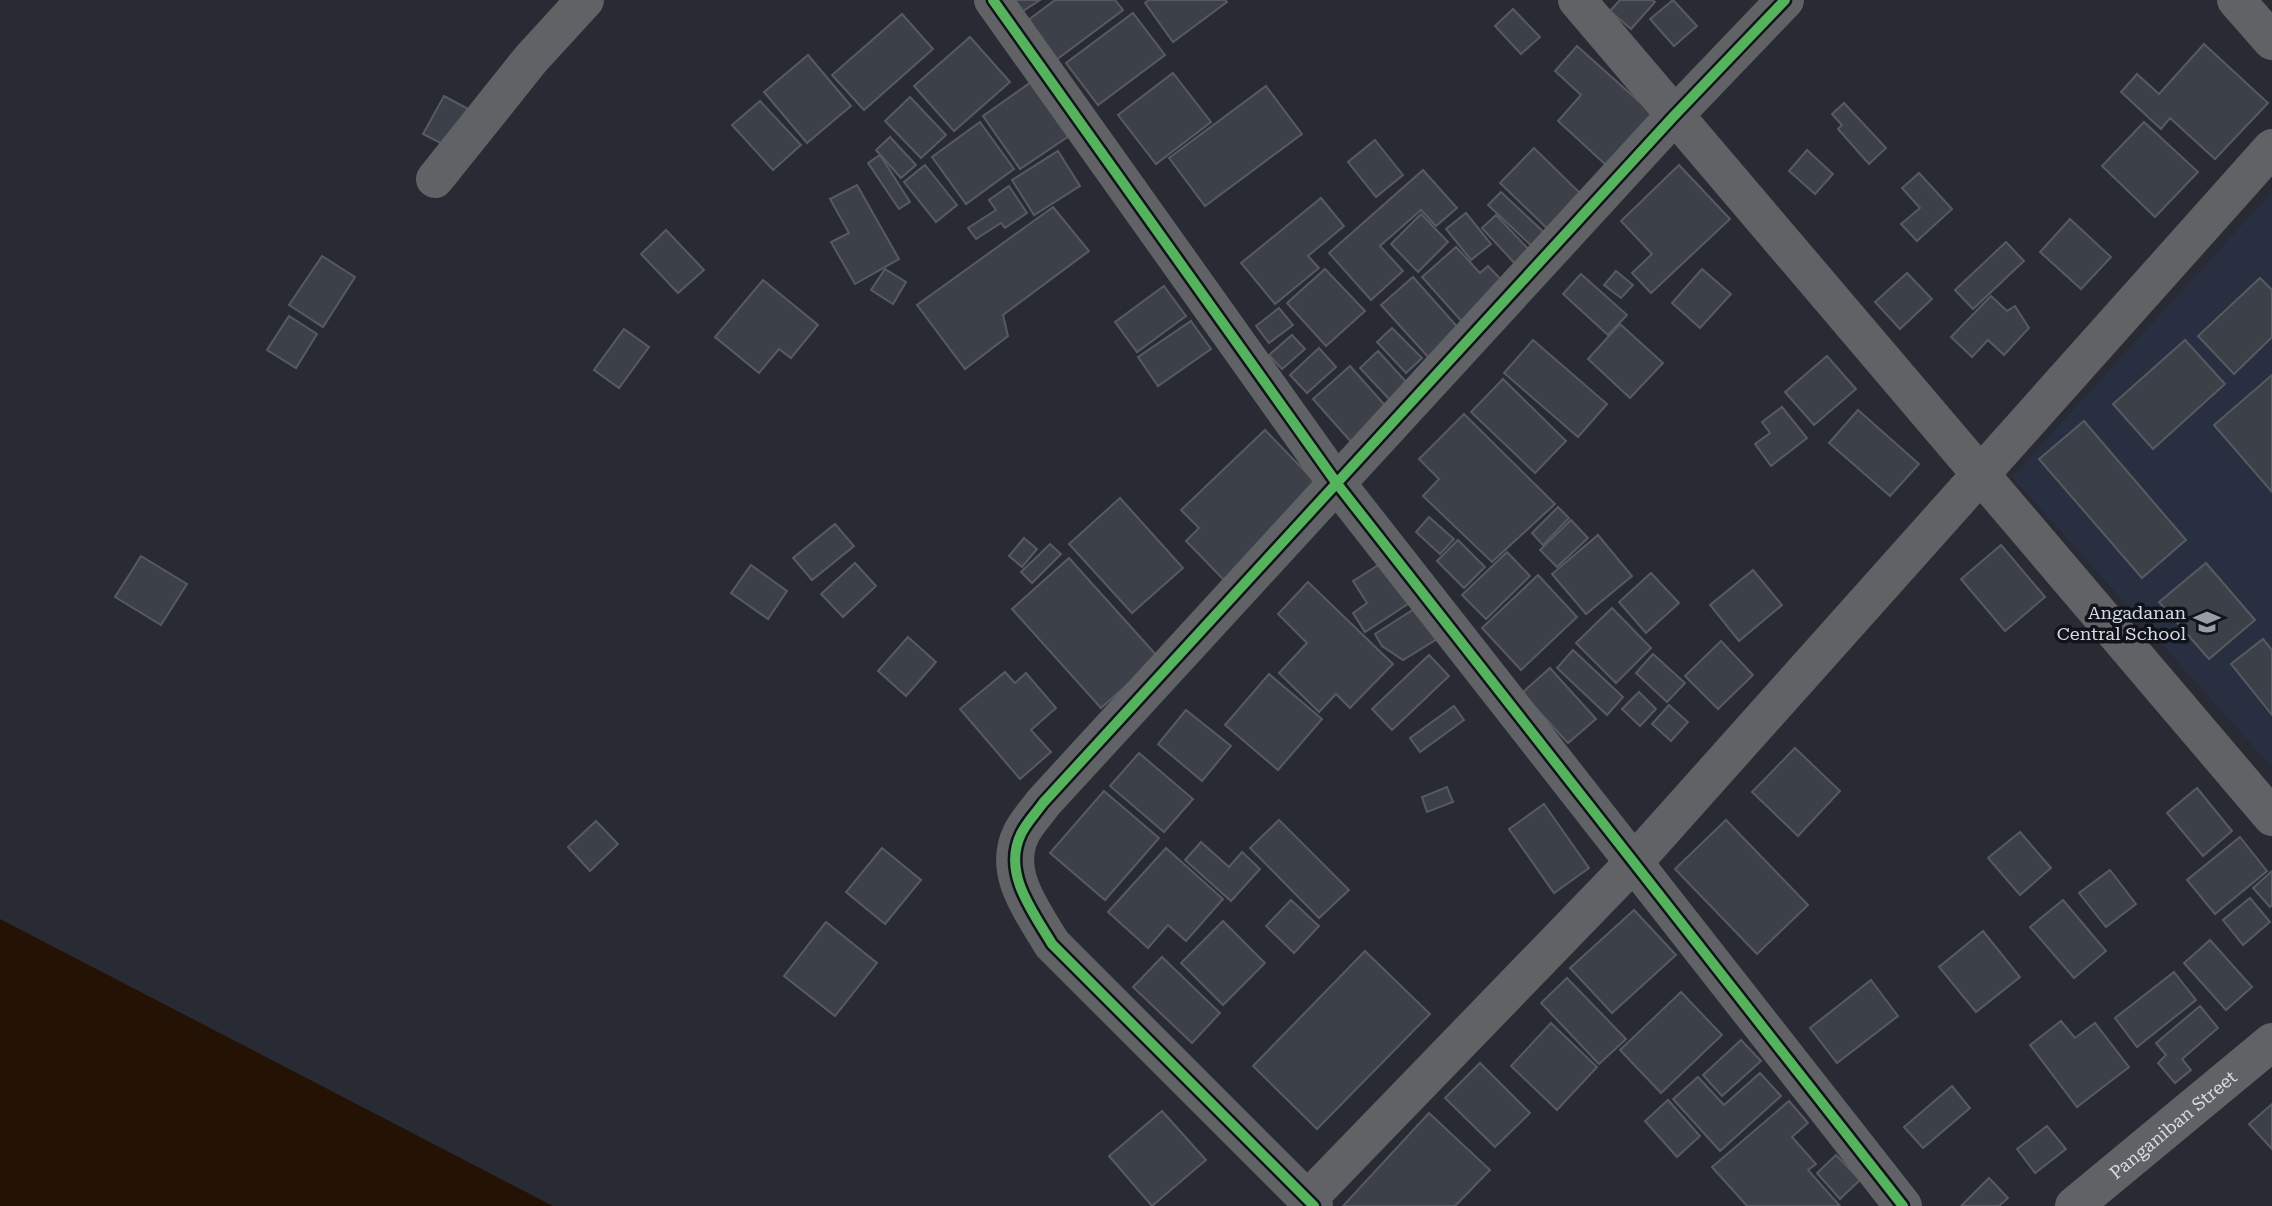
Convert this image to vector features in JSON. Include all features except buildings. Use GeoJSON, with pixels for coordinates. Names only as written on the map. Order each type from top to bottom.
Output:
{"type":"FeatureCollection","features":[{"type":"Feature","properties":{"kind":"street"},"geometry":{"type":"LineString","coordinates":[[435,179],[531,60],[584,0]]}},
{"type":"Feature","properties":{"kind":"street"},"geometry":{"type":"LineString","coordinates":[[993,0],[1338,485],[1903,1206]]}},
{"type":"Feature","properties":{"kind":"street"},"geometry":{"type":"LineString","coordinates":[[1577,0],[1673,117],[2272,817]]}},
{"type":"Feature","properties":{"kind":"street"},"geometry":{"type":"LineString","coordinates":[[1784,0],[1673,117],[1338,485],[1043,803],[1020,835],[1015,860],[1020,891],[1052,944],[1311,1203],[1635,861],[2272,148]]}},
{"type":"Feature","properties":{"kind":"street"},"geometry":{"type":"LineString","coordinates":[[2236,0],[2272,41]]}},
{"type":"Feature","properties":{"kind":"street","name":"Panganiban Street"},"geometry":{"type":"LineString","coordinates":[[2074,1206],[2272,1042]]}},
{"type":"Feature","properties":{"kind":"shaded area","name":"Angadanan Central School"},"geometry":{"type":"Polygon","coordinates":[[[2272,192],[2272,767],[2012,477],[2272,192]]]}},
{"type":"Feature","properties":{"kind":"shaded area"},"geometry":{"type":"Polygon","coordinates":[[[0,919],[553,1206],[0,1206],[0,919]]]}},
{"type":"Feature","properties":{"kind":"cycle path"},"geometry":{"type":"LineString","coordinates":[[993,0],[1338,485],[1903,1206]]}},
{"type":"Feature","properties":{"kind":"cycle path"},"geometry":{"type":"LineString","coordinates":[[1314,1206],[1052,944],[1022,892],[1017,878],[1016,849],[1021,834],[1043,803],[1673,117],[1785,0]]}},
{"type":"Feature","properties":{"kind":"place","name":"Angadanan Central School"},"geometry":{"type":"Point","coordinates":[2207,622]}}]}
